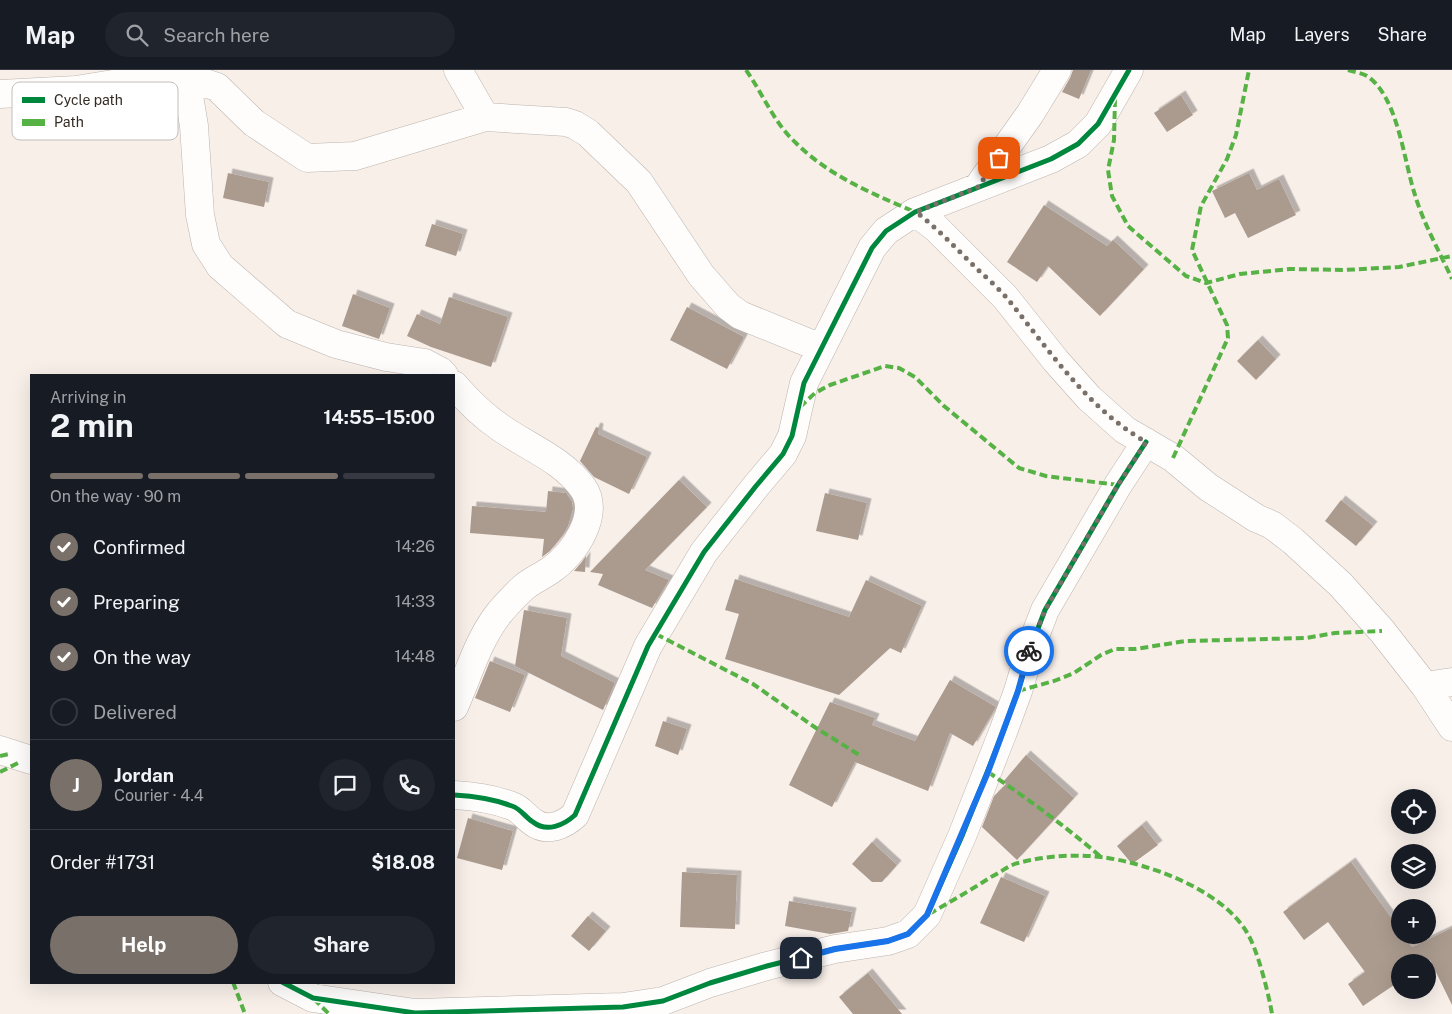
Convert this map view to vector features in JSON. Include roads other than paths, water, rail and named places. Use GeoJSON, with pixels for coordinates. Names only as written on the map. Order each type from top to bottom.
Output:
{"type":"FeatureCollection","features":[{"type":"Feature","properties":{"kind":"street"},"geometry":{"type":"LineString","coordinates":[[458,70],[485,117]]}},
{"type":"Feature","properties":{"kind":"street"},"geometry":{"type":"LineString","coordinates":[[978,187],[1030,114],[1057,70]]}},
{"type":"Feature","properties":{"kind":"street"},"geometry":{"type":"LineString","coordinates":[[455,794],[511,806],[523,812],[538,826],[554,827],[565,824],[575,815],[648,646],[704,552],[783,454],[792,436],[804,383],[872,248],[886,231],[916,212],[1051,159],[1078,144],[1098,124],[1129,70]]}},
{"type":"Feature","properties":{"kind":"street"},"geometry":{"type":"LineString","coordinates":[[125,82],[174,74],[217,87],[254,123],[307,158],[355,156],[485,117],[566,122],[575,125],[588,133],[639,182],[701,274],[728,306],[740,315],[821,348]]}},
{"type":"Feature","properties":{"kind":"street"},"geometry":{"type":"LineString","coordinates":[[178,84],[194,126],[200,215],[206,244],[220,266],[287,324],[336,344],[386,357],[425,363],[443,374]]}},
{"type":"Feature","properties":{"kind":"street"},"geometry":{"type":"LineString","coordinates":[[916,212],[936,228],[1005,296],[1056,361],[1089,398],[1125,430],[1173,458],[1216,492],[1256,518],[1272,525],[1293,541],[1341,585],[1382,631],[1426,686],[1452,727]]}},
{"type":"Feature","properties":{"kind":"street"},"geometry":{"type":"LineString","coordinates":[[455,386],[470,402],[501,428],[538,450],[569,474],[583,489],[588,499],[590,512],[585,527],[571,551],[554,569],[524,587],[499,613],[481,643],[455,705]]}},
{"type":"Feature","properties":{"kind":"street"},"geometry":{"type":"LineString","coordinates":[[286,984],[313,998],[415,1014],[623,1007],[662,1001],[710,983],[767,966],[835,949],[888,941],[908,934],[927,915],[962,836],[1003,732],[1045,610],[1113,493],[1146,442]]}},
{"type":"Feature","properties":{"kind":"street"},"geometry":{"type":"LineString","coordinates":[[1426,686],[1452,682]]}},
{"type":"Feature","properties":{"kind":"street"},"geometry":{"type":"LineString","coordinates":[[16,756],[30,779]]}}]}
